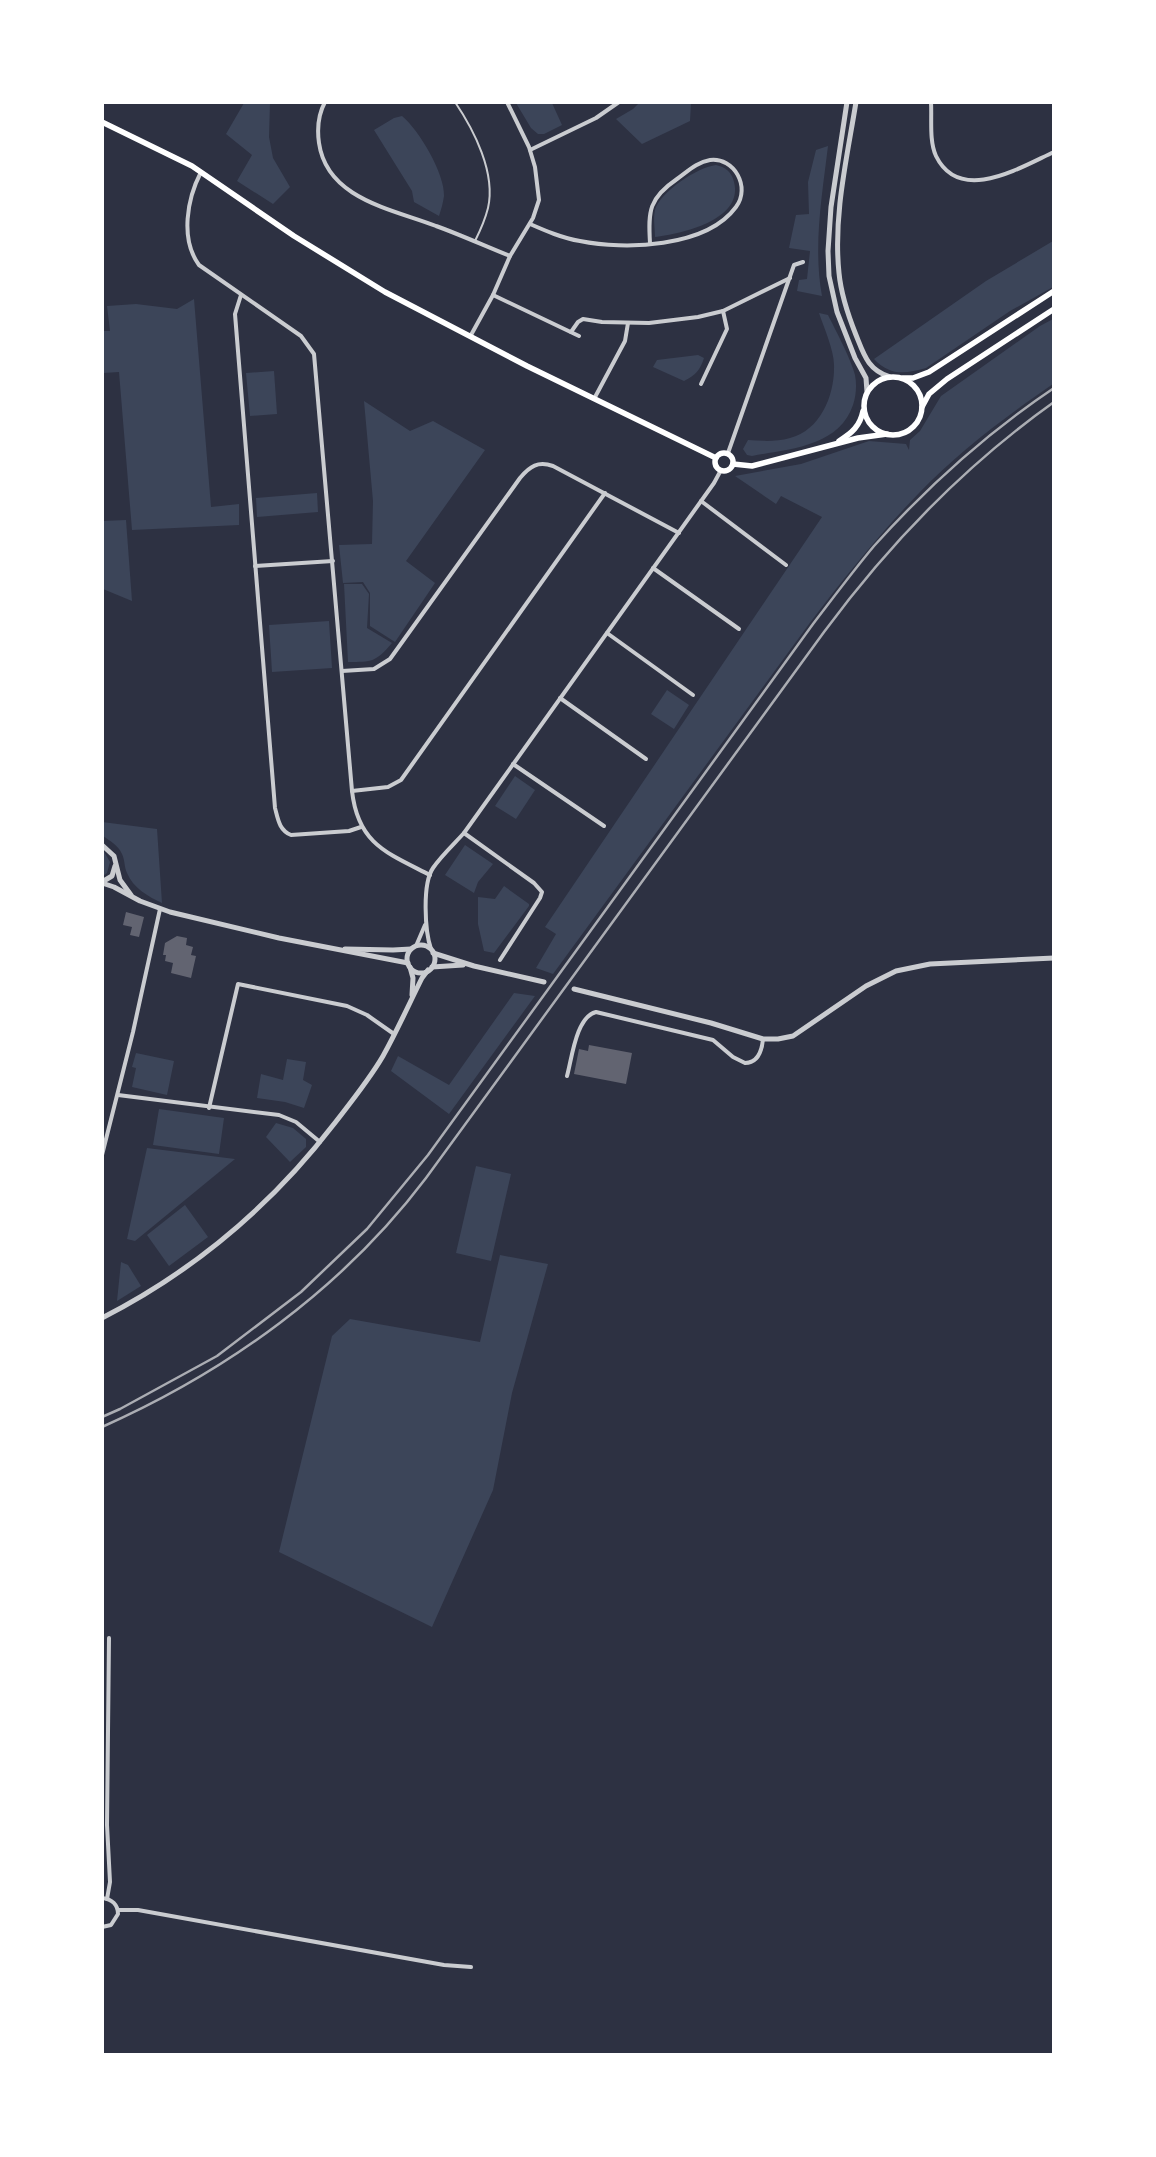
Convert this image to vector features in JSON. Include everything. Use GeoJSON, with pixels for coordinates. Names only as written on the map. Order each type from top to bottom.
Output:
{"type":"FeatureCollection","features":[{"type":"Feature","properties":{"kind":"main road"},"geometry":{"type":"LineString","coordinates":[[102,122],[180,159],[310,247],[385,292],[594,399],[716,458]]}},
{"type":"Feature","properties":{"kind":"main road"},"geometry":{"type":"LineString","coordinates":[[824,448],[837,443],[854,430],[861,421],[867,392],[873,385],[890,377],[913,378],[929,372],[1054,292]]}},
{"type":"Feature","properties":{"kind":"main road"},"geometry":{"type":"LineString","coordinates":[[733,464],[752,466],[858,438],[904,432],[916,422],[922,407],[935,388],[1054,309]]}},
{"type":"Feature","properties":{"kind":"main road"},"geometry":{"type":"LineString","coordinates":[[900,378],[907,381],[918,392],[922,407]]}},
{"type":"Feature","properties":{"kind":"main road"},"geometry":{"type":"LineString","coordinates":[[864,409],[871,425],[878,430],[890,434]]}},
{"type":"Feature","properties":{"kind":"main road"},"geometry":{"type":"LineString","coordinates":[[721,453],[728,454],[733,458],[733,464],[729,470],[721,470],[716,466],[716,458],[721,453]]}},
{"type":"Feature","properties":{"kind":"street"},"geometry":{"type":"LineString","coordinates":[[325,102],[319,119],[318,135],[323,160],[336,180],[352,193],[364,199],[510,256]]}},
{"type":"Feature","properties":{"kind":"street"},"geometry":{"type":"LineString","coordinates":[[471,335],[493,294],[510,256],[537,210],[535,167],[524,134],[507,102]]}},
{"type":"Feature","properties":{"kind":"street"},"geometry":{"type":"LineString","coordinates":[[530,150],[596,118],[619,102]]}},
{"type":"Feature","properties":{"kind":"street"},"geometry":{"type":"LineString","coordinates":[[846,102],[830,214],[829,276],[837,312],[855,358],[866,378],[867,392]]}},
{"type":"Feature","properties":{"kind":"street"},"geometry":{"type":"LineString","coordinates":[[856,102],[840,208],[837,251],[839,274],[846,310],[864,354],[878,373],[890,377]]}},
{"type":"Feature","properties":{"kind":"street"},"geometry":{"type":"LineString","coordinates":[[932,102],[933,141],[936,156],[955,176],[975,180],[993,178],[1054,152]]}},
{"type":"Feature","properties":{"kind":"street"},"geometry":{"type":"LineString","coordinates":[[530,224],[556,235],[592,243],[618,246],[650,243],[697,235],[712,227],[736,207],[741,192],[740,182],[737,173],[730,165],[716,160],[700,163],[668,184],[658,194],[650,208],[650,243]]}},
{"type":"Feature","properties":{"kind":"street"},"geometry":{"type":"LineString","coordinates":[[201,172],[190,195],[188,211],[190,251],[199,265],[301,336],[314,354],[352,791],[357,817],[361,827],[369,837],[385,851],[430,875]]}},
{"type":"Feature","properties":{"kind":"street"},"geometry":{"type":"LineString","coordinates":[[728,454],[794,265],[803,262]]}},
{"type":"Feature","properties":{"kind":"street"},"geometry":{"type":"LineString","coordinates":[[571,332],[578,322],[583,320],[628,323],[674,321],[723,311],[790,278]]}},
{"type":"Feature","properties":{"kind":"street"},"geometry":{"type":"LineString","coordinates":[[493,294],[579,336]]}},
{"type":"Feature","properties":{"kind":"street"},"geometry":{"type":"LineString","coordinates":[[241,295],[235,314],[275,808],[280,826],[285,832],[299,836],[349,831],[361,827]]}},
{"type":"Feature","properties":{"kind":"street"},"geometry":{"type":"LineString","coordinates":[[701,384],[727,329],[723,311]]}},
{"type":"Feature","properties":{"kind":"street"},"geometry":{"type":"LineString","coordinates":[[594,399],[625,341],[628,323]]}},
{"type":"Feature","properties":{"kind":"street"},"geometry":{"type":"LineString","coordinates":[[342,671],[374,669],[390,659],[520,478],[531,466],[542,464],[553,466],[679,533]]}},
{"type":"Feature","properties":{"kind":"street"},"geometry":{"type":"LineString","coordinates":[[410,1003],[412,978],[407,956],[414,947],[425,922],[432,869],[464,833],[679,533],[721,470]]}},
{"type":"Feature","properties":{"kind":"street"},"geometry":{"type":"LineString","coordinates":[[352,791],[388,787],[400,780],[605,493]]}},
{"type":"Feature","properties":{"kind":"street"},"geometry":{"type":"LineString","coordinates":[[701,501],[786,565]]}},
{"type":"Feature","properties":{"kind":"street"},"geometry":{"type":"LineString","coordinates":[[255,566],[333,561]]}},
{"type":"Feature","properties":{"kind":"street"},"geometry":{"type":"LineString","coordinates":[[653,568],[739,630]]}},
{"type":"Feature","properties":{"kind":"street"},"geometry":{"type":"LineString","coordinates":[[607,633],[693,696]]}},
{"type":"Feature","properties":{"kind":"street"},"geometry":{"type":"LineString","coordinates":[[560,698],[646,759]]}},
{"type":"Feature","properties":{"kind":"street"},"geometry":{"type":"LineString","coordinates":[[513,764],[604,826]]}},
{"type":"Feature","properties":{"kind":"street"},"geometry":{"type":"LineString","coordinates":[[464,833],[534,883],[542,892],[500,960]]}},
{"type":"Feature","properties":{"kind":"street"},"geometry":{"type":"LineString","coordinates":[[102,845],[110,850],[116,863],[120,880],[132,896],[140,901]]}},
{"type":"Feature","properties":{"kind":"street"},"geometry":{"type":"LineString","coordinates":[[102,883],[112,876],[116,863]]}},
{"type":"Feature","properties":{"kind":"street"},"geometry":{"type":"LineString","coordinates":[[102,883],[114,886],[140,901],[160,909],[206,921],[409,965],[417,972],[430,968],[474,966]]}},
{"type":"Feature","properties":{"kind":"street"},"geometry":{"type":"LineString","coordinates":[[102,1155],[118,1095],[160,909]]}},
{"type":"Feature","properties":{"kind":"street"},"geometry":{"type":"LineString","coordinates":[[102,1318],[201,1258],[263,1204],[320,1142],[359,1092],[383,1056],[422,978],[434,962],[425,922]]}},
{"type":"Feature","properties":{"kind":"street"},"geometry":{"type":"LineString","coordinates":[[327,948],[393,950],[424,945],[432,951],[474,966],[544,982]]}},
{"type":"Feature","properties":{"kind":"street"},"geometry":{"type":"LineString","coordinates":[[574,989],[711,1023],[764,1039],[793,1036],[866,986],[896,971],[930,964],[1054,958]]}},
{"type":"Feature","properties":{"kind":"street"},"geometry":{"type":"LineString","coordinates":[[209,1108],[238,984],[348,1006],[367,1015],[394,1034]]}},
{"type":"Feature","properties":{"kind":"street"},"geometry":{"type":"LineString","coordinates":[[567,1076],[581,1024],[590,1014],[596,1012],[713,1040],[744,1063],[748,1063],[758,1056],[764,1039]]}},
{"type":"Feature","properties":{"kind":"street"},"geometry":{"type":"LineString","coordinates":[[118,1095],[209,1108],[279,1115],[296,1122],[320,1142]]}},
{"type":"Feature","properties":{"kind":"street"},"geometry":{"type":"LineString","coordinates":[[102,1927],[114,1922],[118,1910],[115,1904],[105,1898],[110,1882],[107,1825],[109,1638]]}},
{"type":"Feature","properties":{"kind":"street"},"geometry":{"type":"LineString","coordinates":[[118,1910],[138,1910],[444,1965],[471,1967]]}},
{"type":"Feature","properties":{"kind":"lane"},"geometry":{"type":"LineString","coordinates":[[455,102],[479,145],[490,192],[488,208],[475,241]]}},
{"type":"Feature","properties":{"kind":"shaded area"},"geometry":{"type":"Polygon","coordinates":[[[244,103],[270,103],[269,137],[273,158],[290,187],[273,204],[237,181],[252,155],[226,134],[244,103]]]}},
{"type":"Feature","properties":{"kind":"shaded area"},"geometry":{"type":"Polygon","coordinates":[[[516,103],[552,103],[562,125],[544,134],[538,134],[531,128],[516,103]]]}},
{"type":"Feature","properties":{"kind":"shaded area"},"geometry":{"type":"Polygon","coordinates":[[[639,103],[691,103],[690,121],[642,144],[616,119],[639,103]]]}},
{"type":"Feature","properties":{"kind":"shaded area"},"geometry":{"type":"Polygon","coordinates":[[[402,116],[416,131],[436,165],[444,196],[439,216],[414,202],[412,191],[374,130],[394,118],[402,116]]]}},
{"type":"Feature","properties":{"kind":"shaded area"},"geometry":{"type":"Polygon","coordinates":[[[828,146],[818,240],[819,278],[822,296],[797,291],[799,280],[807,279],[810,251],[789,248],[796,215],[809,214],[808,182],[816,150],[828,146]]]}},
{"type":"Feature","properties":{"kind":"shaded area"},"geometry":{"type":"Polygon","coordinates":[[[716,165],[728,170],[732,175],[735,195],[730,206],[708,223],[680,232],[655,237],[654,220],[658,203],[672,188],[690,175],[716,165]]]}},
{"type":"Feature","properties":{"kind":"shaded area"},"geometry":{"type":"Polygon","coordinates":[[[1053,241],[1053,287],[1010,311],[926,368],[911,372],[892,371],[880,365],[874,359],[986,281],[1053,241]]]}},
{"type":"Feature","properties":{"kind":"shaded area"},"geometry":{"type":"Polygon","coordinates":[[[194,299],[211,507],[239,504],[239,525],[132,530],[119,372],[103,373],[103,331],[110,331],[107,306],[136,304],[177,309],[194,299]]]}},
{"type":"Feature","properties":{"kind":"shaded area"},"geometry":{"type":"Polygon","coordinates":[[[819,313],[828,315],[847,353],[855,375],[855,398],[846,419],[836,430],[811,444],[752,456],[747,455],[743,449],[748,440],[779,440],[801,434],[818,419],[824,409],[832,388],[834,359],[819,313]]]}},
{"type":"Feature","properties":{"kind":"shaded area"},"geometry":{"type":"Polygon","coordinates":[[[1053,319],[1053,384],[1001,421],[967,449],[935,477],[891,523],[809,624],[553,974],[536,968],[556,934],[545,927],[822,517],[781,496],[776,504],[735,476],[801,464],[869,441],[906,444],[909,450],[910,440],[920,431],[941,396],[1040,326],[1053,319]]]}},
{"type":"Feature","properties":{"kind":"shaded area"},"geometry":{"type":"Polygon","coordinates":[[[698,355],[704,358],[701,366],[695,374],[684,381],[653,367],[657,360],[698,355]]]}},
{"type":"Feature","properties":{"kind":"shaded area"},"geometry":{"type":"Polygon","coordinates":[[[274,371],[277,414],[250,416],[246,373],[274,371]]]}},
{"type":"Feature","properties":{"kind":"shaded area"},"geometry":{"type":"Polygon","coordinates":[[[364,401],[410,431],[433,421],[485,450],[406,561],[435,583],[395,642],[370,626],[370,593],[363,582],[343,583],[339,545],[372,544],[373,501],[364,401]]]}},
{"type":"Feature","properties":{"kind":"shaded area"},"geometry":{"type":"Polygon","coordinates":[[[317,493],[318,512],[257,517],[256,498],[317,493]]]}},
{"type":"Feature","properties":{"kind":"shaded area"},"geometry":{"type":"Polygon","coordinates":[[[126,520],[132,601],[103,589],[103,521],[126,520]]]}},
{"type":"Feature","properties":{"kind":"shaded area"},"geometry":{"type":"Polygon","coordinates":[[[344,584],[362,584],[369,594],[367,628],[392,643],[382,654],[373,660],[348,662],[344,584]]]}},
{"type":"Feature","properties":{"kind":"shaded area"},"geometry":{"type":"Polygon","coordinates":[[[329,621],[332,668],[272,672],[269,625],[329,621]]]}},
{"type":"Feature","properties":{"kind":"shaded area"},"geometry":{"type":"Polygon","coordinates":[[[667,690],[689,705],[674,729],[651,714],[667,690]]]}},
{"type":"Feature","properties":{"kind":"shaded area"},"geometry":{"type":"Polygon","coordinates":[[[515,776],[535,790],[516,819],[495,806],[515,776]]]}},
{"type":"Feature","properties":{"kind":"shaded area"},"geometry":{"type":"Polygon","coordinates":[[[102,822],[157,829],[162,903],[147,895],[133,883],[126,871],[120,851],[103,836],[102,822]]]}},
{"type":"Feature","properties":{"kind":"shaded area"},"geometry":{"type":"Polygon","coordinates":[[[465,845],[493,864],[478,882],[474,893],[445,875],[465,845]]]}},
{"type":"Feature","properties":{"kind":"shaded area"},"geometry":{"type":"Polygon","coordinates":[[[103,850],[110,862],[107,873],[103,876],[103,850]]]}},
{"type":"Feature","properties":{"kind":"shaded area"},"geometry":{"type":"Polygon","coordinates":[[[504,886],[529,904],[529,906],[494,953],[484,951],[478,924],[478,897],[495,899],[504,886]]]}},
{"type":"Feature","properties":{"kind":"shaded area"},"geometry":{"type":"Polygon","coordinates":[[[514,993],[535,996],[449,1114],[391,1071],[398,1056],[449,1085],[514,993]]]}},
{"type":"Feature","properties":{"kind":"shaded area"},"geometry":{"type":"Polygon","coordinates":[[[136,1053],[174,1061],[167,1095],[132,1087],[136,1068],[132,1067],[136,1053]]]}},
{"type":"Feature","properties":{"kind":"shaded area"},"geometry":{"type":"Polygon","coordinates":[[[287,1059],[306,1062],[303,1080],[312,1085],[304,1108],[285,1102],[257,1098],[261,1074],[283,1080],[287,1059]]]}},
{"type":"Feature","properties":{"kind":"shaded area"},"geometry":{"type":"Polygon","coordinates":[[[159,1109],[224,1118],[219,1154],[153,1145],[159,1109]]]}},
{"type":"Feature","properties":{"kind":"shaded area"},"geometry":{"type":"Polygon","coordinates":[[[276,1123],[293,1128],[306,1139],[306,1147],[290,1162],[266,1137],[276,1123]]]}},
{"type":"Feature","properties":{"kind":"shaded area"},"geometry":{"type":"Polygon","coordinates":[[[147,1148],[235,1159],[135,1241],[127,1239],[147,1148]]]}},
{"type":"Feature","properties":{"kind":"shaded area"},"geometry":{"type":"Polygon","coordinates":[[[476,1166],[511,1174],[491,1261],[456,1253],[476,1166]]]}},
{"type":"Feature","properties":{"kind":"shaded area"},"geometry":{"type":"Polygon","coordinates":[[[185,1205],[208,1237],[169,1266],[147,1235],[185,1205]]]}},
{"type":"Feature","properties":{"kind":"shaded area"},"geometry":{"type":"Polygon","coordinates":[[[500,1255],[548,1264],[512,1393],[493,1490],[432,1627],[279,1552],[332,1336],[350,1319],[480,1342],[500,1255]]]}},
{"type":"Feature","properties":{"kind":"shaded area"},"geometry":{"type":"Polygon","coordinates":[[[121,1262],[128,1265],[141,1286],[117,1301],[121,1262]]]}},
{"type":"Feature","properties":{"kind":"building"},"geometry":{"type":"Polygon","coordinates":[[[126,912],[144,917],[139,937],[130,935],[132,927],[123,925],[126,912]]]}},
{"type":"Feature","properties":{"kind":"building"},"geometry":{"type":"Polygon","coordinates":[[[177,936],[187,938],[186,945],[193,947],[191,955],[196,956],[191,978],[171,973],[173,963],[165,961],[166,955],[163,955],[165,943],[177,936]]]}},
{"type":"Feature","properties":{"kind":"building"},"geometry":{"type":"Polygon","coordinates":[[[589,1045],[632,1053],[626,1084],[574,1074],[579,1049],[588,1051],[589,1045]]]}},
{"type":"Feature","properties":{"kind":"railway"},"geometry":{"type":"LineString","coordinates":[[102,1417],[217,1356],[301,1292],[367,1229],[428,1155],[813,624],[866,555],[915,502],[959,461],[1005,423],[1054,388]]}},
{"type":"Feature","properties":{"kind":"railway"},"geometry":{"type":"LineString","coordinates":[[102,1427],[149,1405],[194,1380],[238,1353],[280,1323],[358,1255],[393,1218],[426,1178],[849,599],[902,537],[959,480],[989,453],[1054,402]]}}]}
